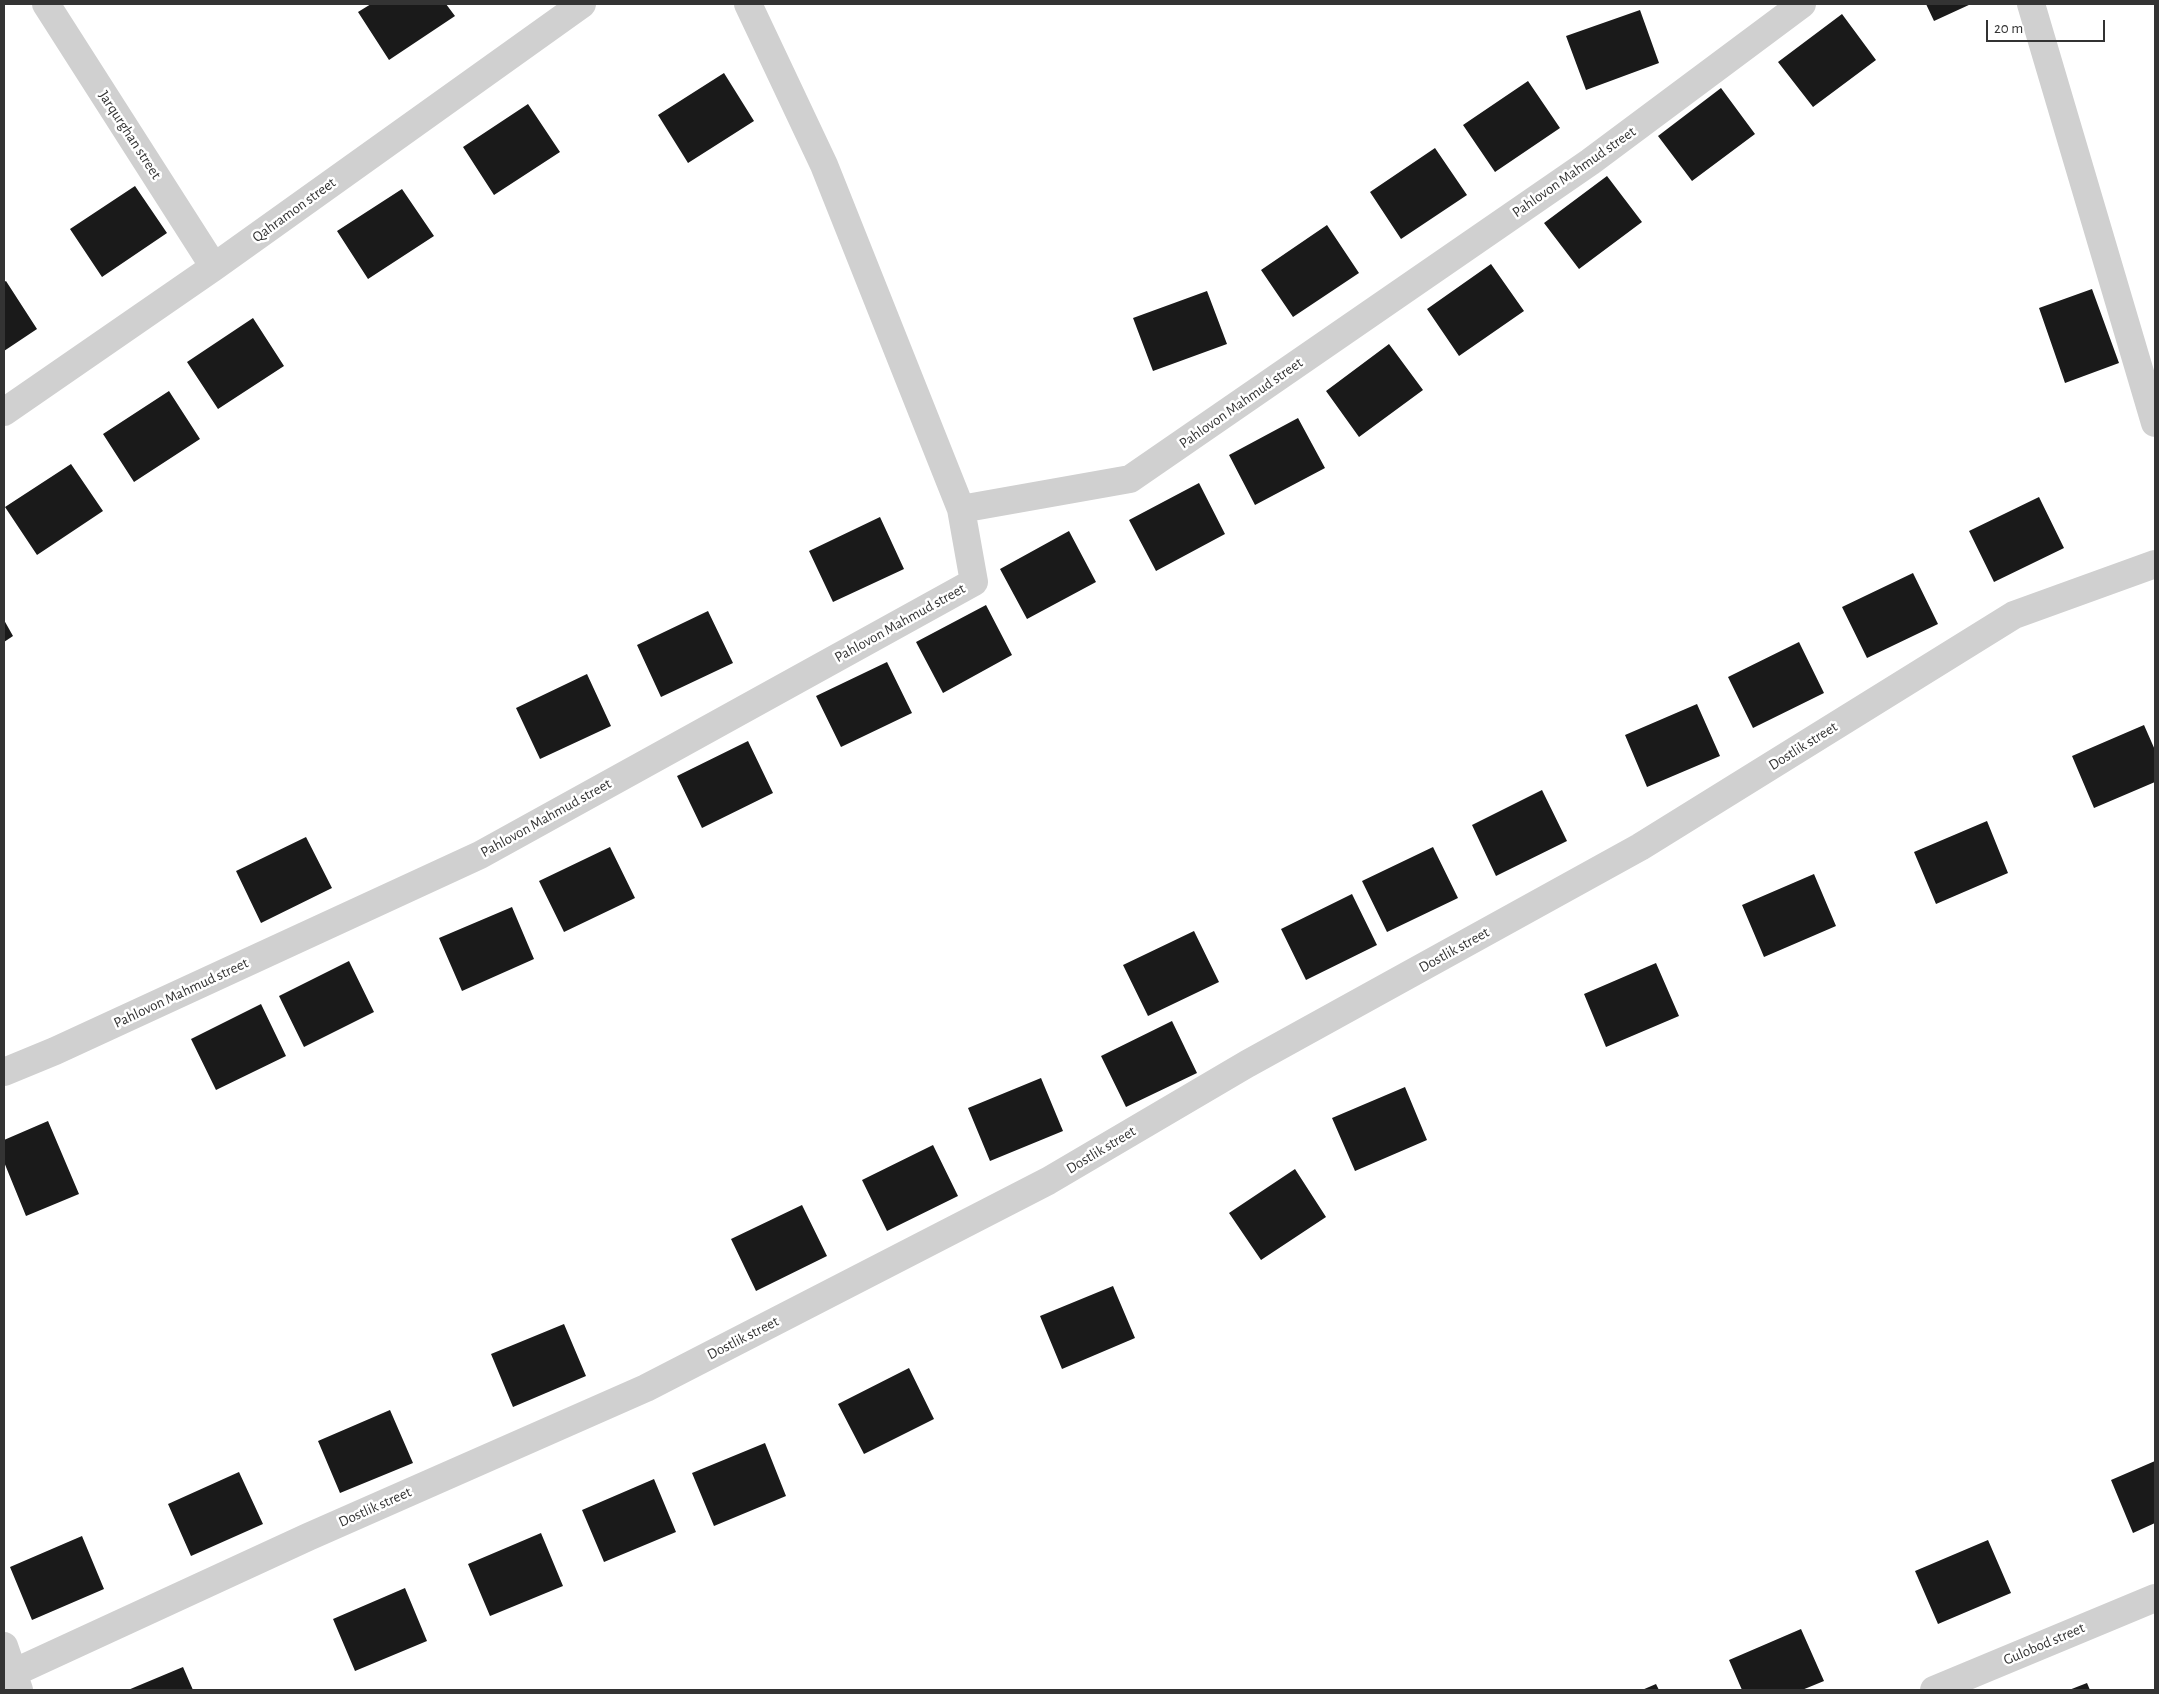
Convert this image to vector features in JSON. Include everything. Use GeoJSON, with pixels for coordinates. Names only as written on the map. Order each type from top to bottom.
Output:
{"type":"FeatureCollection","features":[{"type":"Feature","properties":{"kind":"street","name":"Jarqurghan street"},"geometry":{"type":"LineString","coordinates":[[46,4],[214,267]]}},
{"type":"Feature","properties":{"kind":"street","name":"Qahramon street"},"geometry":{"type":"LineString","coordinates":[[4,412],[214,267],[582,4]]}},
{"type":"Feature","properties":{"kind":"street"},"geometry":{"type":"LineString","coordinates":[[748,4],[824,165],[960,509]]}},
{"type":"Feature","properties":{"kind":"street","name":"Pahlovon Mahmud street"},"geometry":{"type":"LineString","coordinates":[[4,1072],[55,1051],[480,855],[974,582],[960,509],[1130,479],[1590,162],[1802,4]]}},
{"type":"Feature","properties":{"kind":"street"},"geometry":{"type":"LineString","coordinates":[[2031,4],[2155,423]]}},
{"type":"Feature","properties":{"kind":"street","name":"Dostlik street"},"geometry":{"type":"LineString","coordinates":[[16,1682],[317,1533],[646,1388],[1048,1181],[1247,1064],[1640,847],[2014,615],[2155,564]]}},
{"type":"Feature","properties":{"kind":"street","name":"Gulobod street"},"geometry":{"type":"LineString","coordinates":[[1934,1690],[2155,1598]]}},
{"type":"Feature","properties":{"kind":"street"},"geometry":{"type":"LineString","coordinates":[[4,1646],[16,1682]]}},
{"type":"Feature","properties":{"kind":"building"},"geometry":{"type":"Polygon","coordinates":[[[371,4],[446,4],[455,16],[389,60],[358,12],[371,4]]]}},
{"type":"Feature","properties":{"kind":"building"},"geometry":{"type":"Polygon","coordinates":[[[1926,4],[1971,4],[1934,21],[1926,4]]]}},
{"type":"Feature","properties":{"kind":"building"},"geometry":{"type":"Polygon","coordinates":[[[1640,10],[1659,63],[1586,90],[1566,36],[1640,10]]]}},
{"type":"Feature","properties":{"kind":"building"},"geometry":{"type":"Polygon","coordinates":[[[1842,14],[1876,60],[1813,107],[1778,62],[1842,14]]]}},
{"type":"Feature","properties":{"kind":"building"},"geometry":{"type":"Polygon","coordinates":[[[724,73],[754,121],[688,163],[658,115],[724,73]]]}},
{"type":"Feature","properties":{"kind":"building"},"geometry":{"type":"Polygon","coordinates":[[[1528,81],[1560,128],[1495,172],[1463,125],[1528,81]]]}},
{"type":"Feature","properties":{"kind":"building"},"geometry":{"type":"Polygon","coordinates":[[[1721,88],[1755,134],[1692,181],[1658,136],[1721,88]]]}},
{"type":"Feature","properties":{"kind":"building"},"geometry":{"type":"Polygon","coordinates":[[[528,104],[560,152],[494,195],[463,147],[528,104]]]}},
{"type":"Feature","properties":{"kind":"building"},"geometry":{"type":"Polygon","coordinates":[[[1435,148],[1467,195],[1401,239],[1370,192],[1435,148]]]}},
{"type":"Feature","properties":{"kind":"building"},"geometry":{"type":"Polygon","coordinates":[[[1607,176],[1642,222],[1579,269],[1544,223],[1607,176]]]}},
{"type":"Feature","properties":{"kind":"building"},"geometry":{"type":"Polygon","coordinates":[[[135,186],[167,233],[102,277],[70,229],[135,186]]]}},
{"type":"Feature","properties":{"kind":"building"},"geometry":{"type":"Polygon","coordinates":[[[402,189],[434,236],[368,279],[337,231],[402,189]]]}},
{"type":"Feature","properties":{"kind":"building"},"geometry":{"type":"Polygon","coordinates":[[[1327,225],[1359,273],[1293,317],[1261,270],[1327,225]]]}},
{"type":"Feature","properties":{"kind":"building"},"geometry":{"type":"Polygon","coordinates":[[[1491,264],[1524,311],[1459,356],[1427,309],[1491,264]]]}},
{"type":"Feature","properties":{"kind":"building"},"geometry":{"type":"Polygon","coordinates":[[[6,281],[37,329],[4,351],[4,282],[6,281]]]}},
{"type":"Feature","properties":{"kind":"building"},"geometry":{"type":"Polygon","coordinates":[[[2092,289],[2119,363],[2065,383],[2039,308],[2092,289]]]}},
{"type":"Feature","properties":{"kind":"building"},"geometry":{"type":"Polygon","coordinates":[[[1207,291],[1227,344],[1153,371],[1133,318],[1207,291]]]}},
{"type":"Feature","properties":{"kind":"building"},"geometry":{"type":"Polygon","coordinates":[[[253,318],[284,366],[218,409],[187,362],[253,318]]]}},
{"type":"Feature","properties":{"kind":"building"},"geometry":{"type":"Polygon","coordinates":[[[1389,344],[1423,390],[1359,437],[1326,391],[1389,344]]]}},
{"type":"Feature","properties":{"kind":"building"},"geometry":{"type":"Polygon","coordinates":[[[169,391],[200,439],[134,482],[103,434],[169,391]]]}},
{"type":"Feature","properties":{"kind":"building"},"geometry":{"type":"Polygon","coordinates":[[[1298,418],[1325,468],[1255,505],[1229,455],[1298,418]]]}},
{"type":"Feature","properties":{"kind":"building"},"geometry":{"type":"Polygon","coordinates":[[[71,464],[103,511],[37,555],[5,507],[71,464]]]}},
{"type":"Feature","properties":{"kind":"building"},"geometry":{"type":"Polygon","coordinates":[[[1199,483],[1225,534],[1156,571],[1129,520],[1199,483]]]}},
{"type":"Feature","properties":{"kind":"building"},"geometry":{"type":"Polygon","coordinates":[[[2039,497],[2064,548],[1994,582],[1969,531],[2039,497]]]}},
{"type":"Feature","properties":{"kind":"building"},"geometry":{"type":"Polygon","coordinates":[[[880,517],[904,569],[833,602],[809,551],[880,517]]]}},
{"type":"Feature","properties":{"kind":"building"},"geometry":{"type":"Polygon","coordinates":[[[1069,531],[1096,582],[1027,619],[1000,569],[1069,531]]]}},
{"type":"Feature","properties":{"kind":"building"},"geometry":{"type":"Polygon","coordinates":[[[1913,573],[1938,624],[1867,658],[1842,607],[1913,573]]]}},
{"type":"Feature","properties":{"kind":"building"},"geometry":{"type":"Polygon","coordinates":[[[986,605],[1012,655],[943,693],[916,642],[986,605]]]}},
{"type":"Feature","properties":{"kind":"building"},"geometry":{"type":"Polygon","coordinates":[[[708,611],[733,663],[661,697],[637,645],[708,611]]]}},
{"type":"Feature","properties":{"kind":"building"},"geometry":{"type":"Polygon","coordinates":[[[4,620],[13,636],[4,642],[4,620]]]}},
{"type":"Feature","properties":{"kind":"building"},"geometry":{"type":"Polygon","coordinates":[[[1799,642],[1824,693],[1753,728],[1728,677],[1799,642]]]}},
{"type":"Feature","properties":{"kind":"building"},"geometry":{"type":"Polygon","coordinates":[[[887,662],[912,713],[841,747],[816,696],[887,662]]]}},
{"type":"Feature","properties":{"kind":"building"},"geometry":{"type":"Polygon","coordinates":[[[587,674],[611,726],[540,759],[516,708],[587,674]]]}},
{"type":"Feature","properties":{"kind":"building"},"geometry":{"type":"Polygon","coordinates":[[[1697,704],[1720,756],[1647,787],[1625,735],[1697,704]]]}},
{"type":"Feature","properties":{"kind":"building"},"geometry":{"type":"Polygon","coordinates":[[[2144,725],[2155,750],[2155,782],[2094,808],[2072,756],[2144,725]]]}},
{"type":"Feature","properties":{"kind":"building"},"geometry":{"type":"Polygon","coordinates":[[[748,741],[773,793],[702,828],[677,776],[748,741]]]}},
{"type":"Feature","properties":{"kind":"building"},"geometry":{"type":"Polygon","coordinates":[[[1542,790],[1567,841],[1496,876],[1472,825],[1542,790]]]}},
{"type":"Feature","properties":{"kind":"building"},"geometry":{"type":"Polygon","coordinates":[[[1987,821],[2008,873],[1936,904],[1914,852],[1987,821]]]}},
{"type":"Feature","properties":{"kind":"building"},"geometry":{"type":"Polygon","coordinates":[[[306,837],[332,888],[261,923],[236,871],[306,837]]]}},
{"type":"Feature","properties":{"kind":"building"},"geometry":{"type":"Polygon","coordinates":[[[610,847],[635,898],[564,932],[539,881],[610,847]]]}},
{"type":"Feature","properties":{"kind":"building"},"geometry":{"type":"Polygon","coordinates":[[[1433,847],[1458,898],[1387,932],[1362,881],[1433,847]]]}},
{"type":"Feature","properties":{"kind":"building"},"geometry":{"type":"Polygon","coordinates":[[[1814,874],[1836,926],[1764,957],[1742,905],[1814,874]]]}},
{"type":"Feature","properties":{"kind":"building"},"geometry":{"type":"Polygon","coordinates":[[[1352,894],[1377,945],[1306,980],[1281,929],[1352,894]]]}},
{"type":"Feature","properties":{"kind":"building"},"geometry":{"type":"Polygon","coordinates":[[[512,907],[534,959],[462,991],[439,938],[512,907]]]}},
{"type":"Feature","properties":{"kind":"building"},"geometry":{"type":"Polygon","coordinates":[[[1194,931],[1219,982],[1148,1016],[1123,965],[1194,931]]]}},
{"type":"Feature","properties":{"kind":"building"},"geometry":{"type":"Polygon","coordinates":[[[349,961],[374,1012],[304,1047],[279,996],[349,961]]]}},
{"type":"Feature","properties":{"kind":"building"},"geometry":{"type":"Polygon","coordinates":[[[1656,963],[1679,1016],[1606,1047],[1584,994],[1656,963]]]}},
{"type":"Feature","properties":{"kind":"building"},"geometry":{"type":"Polygon","coordinates":[[[261,1004],[286,1056],[216,1090],[191,1039],[261,1004]]]}},
{"type":"Feature","properties":{"kind":"building"},"geometry":{"type":"Polygon","coordinates":[[[1172,1021],[1197,1073],[1126,1107],[1101,1056],[1172,1021]]]}},
{"type":"Feature","properties":{"kind":"building"},"geometry":{"type":"Polygon","coordinates":[[[1041,1078],[1063,1131],[990,1161],[968,1108],[1041,1078]]]}},
{"type":"Feature","properties":{"kind":"building"},"geometry":{"type":"Polygon","coordinates":[[[1405,1087],[1427,1140],[1355,1171],[1332,1118],[1405,1087]]]}},
{"type":"Feature","properties":{"kind":"building"},"geometry":{"type":"Polygon","coordinates":[[[48,1121],[79,1194],[26,1216],[4,1162],[4,1140],[48,1121]]]}},
{"type":"Feature","properties":{"kind":"building"},"geometry":{"type":"Polygon","coordinates":[[[933,1145],[958,1196],[887,1231],[862,1180],[933,1145]]]}},
{"type":"Feature","properties":{"kind":"building"},"geometry":{"type":"Polygon","coordinates":[[[1295,1169],[1326,1217],[1261,1260],[1229,1213],[1295,1169]]]}},
{"type":"Feature","properties":{"kind":"building"},"geometry":{"type":"Polygon","coordinates":[[[802,1205],[827,1256],[756,1291],[731,1239],[802,1205]]]}},
{"type":"Feature","properties":{"kind":"building"},"geometry":{"type":"Polygon","coordinates":[[[1113,1286],[1135,1338],[1062,1369],[1040,1316],[1113,1286]]]}},
{"type":"Feature","properties":{"kind":"building"},"geometry":{"type":"Polygon","coordinates":[[[564,1324],[586,1376],[513,1407],[491,1354],[564,1324]]]}},
{"type":"Feature","properties":{"kind":"building"},"geometry":{"type":"Polygon","coordinates":[[[909,1368],[934,1419],[864,1454],[838,1404],[909,1368]]]}},
{"type":"Feature","properties":{"kind":"building"},"geometry":{"type":"Polygon","coordinates":[[[390,1410],[413,1463],[340,1493],[318,1441],[390,1410]]]}},
{"type":"Feature","properties":{"kind":"building"},"geometry":{"type":"Polygon","coordinates":[[[765,1443],[786,1496],[714,1526],[692,1473],[765,1443]]]}},
{"type":"Feature","properties":{"kind":"building"},"geometry":{"type":"Polygon","coordinates":[[[2155,1461],[2155,1523],[2133,1533],[2111,1480],[2155,1461]]]}},
{"type":"Feature","properties":{"kind":"building"},"geometry":{"type":"Polygon","coordinates":[[[239,1472],[263,1524],[191,1556],[168,1504],[239,1472]]]}},
{"type":"Feature","properties":{"kind":"building"},"geometry":{"type":"Polygon","coordinates":[[[654,1479],[676,1532],[604,1562],[582,1510],[654,1479]]]}},
{"type":"Feature","properties":{"kind":"building"},"geometry":{"type":"Polygon","coordinates":[[[541,1533],[563,1586],[490,1616],[468,1564],[541,1533]]]}},
{"type":"Feature","properties":{"kind":"building"},"geometry":{"type":"Polygon","coordinates":[[[82,1536],[104,1589],[32,1620],[10,1567],[82,1536]]]}},
{"type":"Feature","properties":{"kind":"building"},"geometry":{"type":"Polygon","coordinates":[[[1988,1540],[2011,1593],[1938,1624],[1915,1571],[1988,1540]]]}},
{"type":"Feature","properties":{"kind":"building"},"geometry":{"type":"Polygon","coordinates":[[[405,1588],[427,1641],[355,1671],[333,1619],[405,1588]]]}},
{"type":"Feature","properties":{"kind":"building"},"geometry":{"type":"Polygon","coordinates":[[[1801,1629],[1824,1681],[1802,1690],[1742,1690],[1729,1660],[1801,1629]]]}},
{"type":"Feature","properties":{"kind":"building"},"geometry":{"type":"Polygon","coordinates":[[[183,1667],[193,1690],[128,1690],[183,1667]]]}},
{"type":"Feature","properties":{"kind":"building"},"geometry":{"type":"Polygon","coordinates":[[[2087,1683],[2090,1690],[2069,1690],[2087,1683]]]}},
{"type":"Feature","properties":{"kind":"building"},"geometry":{"type":"Polygon","coordinates":[[[1656,1684],[1659,1690],[1642,1690],[1656,1684]]]}}]}
